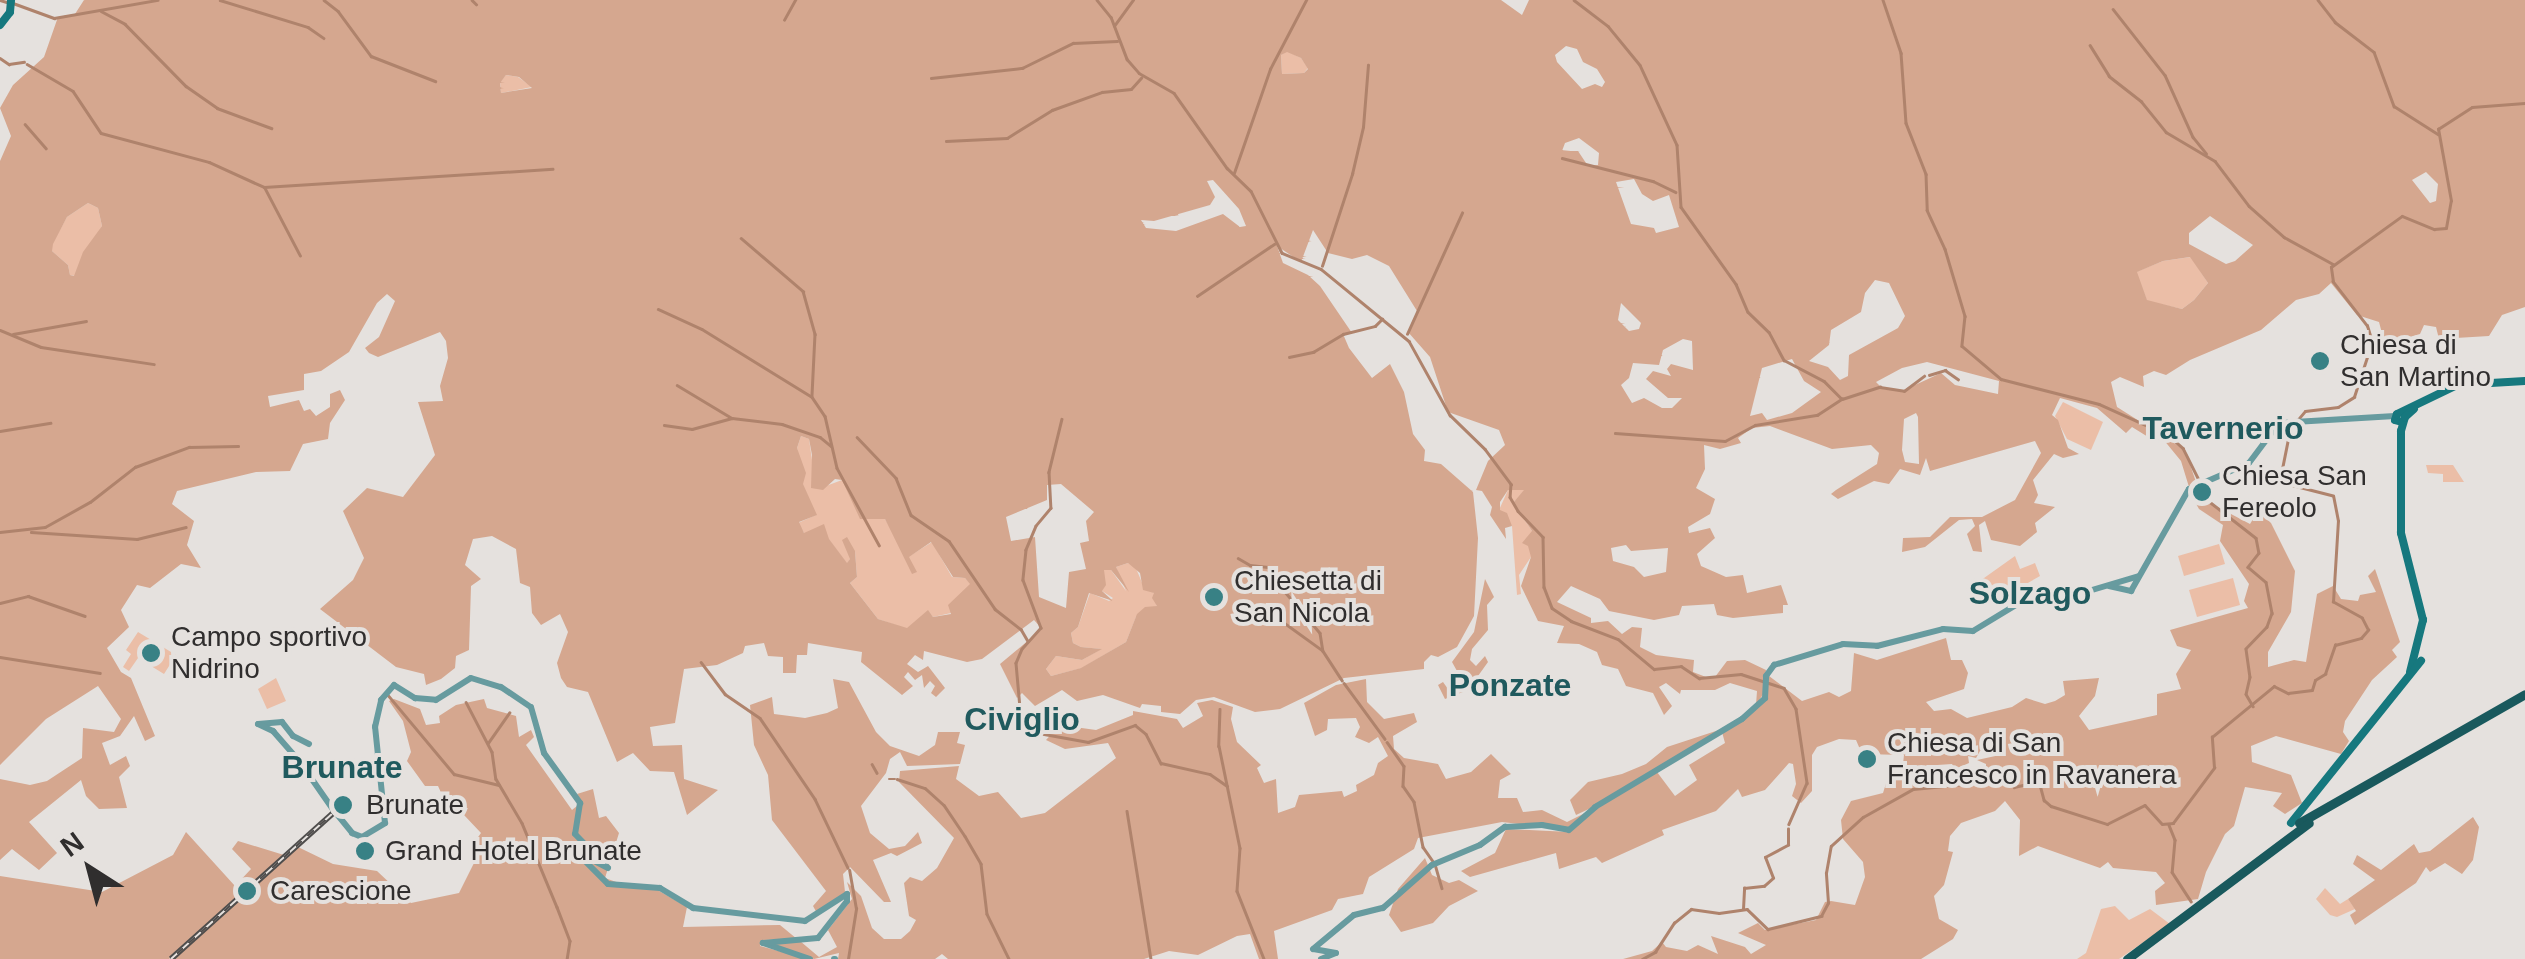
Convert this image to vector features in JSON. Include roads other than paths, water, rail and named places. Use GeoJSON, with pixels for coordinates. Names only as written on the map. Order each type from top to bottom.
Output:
{"type":"FeatureCollection","features":[{"type":"Feature","properties":{"kind":"main road"},"geometry":{"type":"LineString","coordinates":[[0,25],[11,2]]}},
{"type":"Feature","properties":{"kind":"main road"},"geometry":{"type":"LineString","coordinates":[[2128,959],[2273,847],[2295,824],[2410,672],[2419,652],[2420,600],[2402,537],[2398,420],[2456,385],[2525,381]]}},
{"type":"Feature","properties":{"kind":"main road"},"geometry":{"type":"LineString","coordinates":[[2295,824],[2323,812],[2525,690]]}},
{"type":"Feature","properties":{"kind":"street"},"geometry":{"type":"LineString","coordinates":[[1322,959],[1336,953],[1312,951],[1354,915],[1383,908],[1428,868],[1442,864],[1505,827],[1568,830],[1596,806],[1738,722],[1763,701],[1766,680],[1774,666],[1827,648],[1870,645],[1943,630],[1973,631],[2020,602],[2065,598],[2107,586],[2129,588],[2182,497],[2197,484],[2248,463],[2276,426],[2290,421],[2398,420]]}},
{"type":"Feature","properties":{"kind":"street"},"geometry":{"type":"LineString","coordinates":[[309,744],[293,736],[282,722],[258,724],[273,732],[300,762],[349,830],[367,837],[387,820],[375,727],[382,700],[397,684],[415,698],[436,700],[471,678],[525,700],[533,712],[544,753],[580,803],[574,834],[608,868],[598,866],[581,850],[577,853],[608,884],[660,888],[692,908],[805,921],[847,894],[820,936],[763,944],[810,959]]}},
{"type":"Feature","properties":{"kind":"waterway"},"geometry":{"type":"LineString","coordinates":[[0,0],[10,3]]}},
{"type":"Feature","properties":{"kind":"waterway"},"geometry":{"type":"LineString","coordinates":[[13,3],[54,18],[157,0]]}},
{"type":"Feature","properties":{"kind":"waterway"},"geometry":{"type":"LineString","coordinates":[[220,0],[308,27],[324,38]]}},
{"type":"Feature","properties":{"kind":"waterway"},"geometry":{"type":"LineString","coordinates":[[324,0],[338,11],[371,56],[435,81]]}},
{"type":"Feature","properties":{"kind":"waterway"},"geometry":{"type":"LineString","coordinates":[[472,0],[476,4]]}},
{"type":"Feature","properties":{"kind":"waterway"},"geometry":{"type":"LineString","coordinates":[[784,20],[795,0]]}},
{"type":"Feature","properties":{"kind":"waterway"},"geometry":{"type":"LineString","coordinates":[[1097,0],[1111,17],[1127,59],[1139,73],[1174,93],[1227,168],[1251,191],[1282,253],[1321,269],[1409,341],[1450,415],[1485,449],[1511,484],[1510,497],[1518,511],[1543,537],[1544,587],[1552,608],[1571,621],[1618,639],[1654,669],[1681,666],[1699,678],[1741,674],[1784,688],[1796,709],[1807,783],[1789,824]]}},
{"type":"Feature","properties":{"kind":"waterway"},"geometry":{"type":"LineString","coordinates":[[1114,26],[1133,0]]}},
{"type":"Feature","properties":{"kind":"waterway"},"geometry":{"type":"LineString","coordinates":[[1234,173],[1270,69],[1306,0]]}},
{"type":"Feature","properties":{"kind":"waterway"},"geometry":{"type":"LineString","coordinates":[[1574,0],[1608,26],[1640,65],[1677,145],[1681,207],[1736,284],[1748,312],[1769,332],[1784,360],[1824,381],[1842,399],[1880,387],[1904,391],[1924,376]]}},
{"type":"Feature","properties":{"kind":"waterway"},"geometry":{"type":"LineString","coordinates":[[1883,0],[1901,53],[1906,123],[1926,174],[1927,210],[1945,249],[1965,316],[1962,346],[2001,379],[2099,404],[2168,435],[2183,448],[2210,502],[2256,538],[2259,553],[2248,567],[2266,582],[2272,613],[2267,627],[2246,649],[2250,677],[2246,694],[2253,706]]}},
{"type":"Feature","properties":{"kind":"waterway"},"geometry":{"type":"LineString","coordinates":[[2318,0],[2335,22],[2374,52],[2394,106],[2438,134]]}},
{"type":"Feature","properties":{"kind":"waterway"},"geometry":{"type":"LineString","coordinates":[[2113,9],[2165,75],[2193,137],[2206,153]]}},
{"type":"Feature","properties":{"kind":"waterway"},"geometry":{"type":"LineString","coordinates":[[101,11],[125,24],[186,86],[217,108],[271,128]]}},
{"type":"Feature","properties":{"kind":"waterway"},"geometry":{"type":"LineString","coordinates":[[931,78],[1022,68],[1073,43],[1117,41]]}},
{"type":"Feature","properties":{"kind":"waterway"},"geometry":{"type":"LineString","coordinates":[[2090,45],[2109,76],[2141,101],[2166,132],[2215,161],[2249,206],[2284,237],[2333,264]]}},
{"type":"Feature","properties":{"kind":"waterway"},"geometry":{"type":"LineString","coordinates":[[0,58],[9,64],[24,62]]}},
{"type":"Feature","properties":{"kind":"waterway"},"geometry":{"type":"LineString","coordinates":[[27,64],[73,91],[101,133],[209,162],[264,187],[552,169]]}},
{"type":"Feature","properties":{"kind":"waterway"},"geometry":{"type":"LineString","coordinates":[[1322,266],[1363,127],[1368,65]]}},
{"type":"Feature","properties":{"kind":"waterway"},"geometry":{"type":"LineString","coordinates":[[946,141],[1007,138],[1052,110],[1102,92],[1131,89],[1141,78]]}},
{"type":"Feature","properties":{"kind":"waterway"},"geometry":{"type":"LineString","coordinates":[[1642,959],[1655,952],[1674,923],[1691,909],[1719,913],[1747,909],[1768,929],[1821,916],[1828,903],[1826,873],[1831,846],[1863,817],[1913,789],[1965,784],[1987,773],[2005,774],[2014,787],[2039,781],[2044,800],[2051,806],[2107,824],[2145,805],[2162,824],[2173,823],[2214,768],[2212,737],[2274,686],[2288,693],[2312,690],[2315,680],[2325,674],[2335,645],[2361,638],[2368,630],[2362,618],[2333,602],[2338,521],[2333,496],[2290,485],[2281,474],[2290,429],[2305,411],[2338,407],[2354,397],[2372,342],[2367,326],[2333,282],[2331,267],[2402,216],[2434,229],[2446,228],[2451,201],[2438,129],[2472,107],[2525,103]]}},
{"type":"Feature","properties":{"kind":"waterway"},"geometry":{"type":"LineString","coordinates":[[25,124],[46,148]]}},
{"type":"Feature","properties":{"kind":"waterway"},"geometry":{"type":"LineString","coordinates":[[1562,158],[1653,181],[1676,192]]}},
{"type":"Feature","properties":{"kind":"waterway"},"geometry":{"type":"LineString","coordinates":[[265,188],[300,255]]}},
{"type":"Feature","properties":{"kind":"waterway"},"geometry":{"type":"LineString","coordinates":[[1407,334],[1462,213]]}},
{"type":"Feature","properties":{"kind":"waterway"},"geometry":{"type":"LineString","coordinates":[[741,238],[803,291],[815,334],[812,395]]}},
{"type":"Feature","properties":{"kind":"waterway"},"geometry":{"type":"LineString","coordinates":[[1197,296],[1274,244]]}},
{"type":"Feature","properties":{"kind":"waterway"},"geometry":{"type":"LineString","coordinates":[[658,309],[702,329],[812,397],[825,416],[837,468],[879,545]]}},
{"type":"Feature","properties":{"kind":"waterway"},"geometry":{"type":"LineString","coordinates":[[1289,357],[1313,352],[1343,334],[1375,326],[1382,319]]}},
{"type":"Feature","properties":{"kind":"waterway"},"geometry":{"type":"LineString","coordinates":[[13,334],[86,321]]}},
{"type":"Feature","properties":{"kind":"waterway"},"geometry":{"type":"LineString","coordinates":[[0,330],[41,347],[154,364]]}},
{"type":"Feature","properties":{"kind":"waterway"},"geometry":{"type":"LineString","coordinates":[[1929,375],[1945,370],[1958,379]]}},
{"type":"Feature","properties":{"kind":"waterway"},"geometry":{"type":"LineString","coordinates":[[677,385],[732,418]]}},
{"type":"Feature","properties":{"kind":"waterway"},"geometry":{"type":"LineString","coordinates":[[1615,433],[1725,441],[1755,425],[1817,415],[1842,399]]}},
{"type":"Feature","properties":{"kind":"waterway"},"geometry":{"type":"LineString","coordinates":[[664,425],[692,429],[732,418],[782,424],[820,437],[831,446]]}},
{"type":"Feature","properties":{"kind":"waterway"},"geometry":{"type":"LineString","coordinates":[[1062,419],[1049,472],[1051,508],[1036,526],[1026,550],[1023,580],[1041,628],[1022,649],[1016,663],[1022,730],[1088,742],[1135,725],[1146,734],[1161,763],[1210,774],[1227,786]]}},
{"type":"Feature","properties":{"kind":"waterway"},"geometry":{"type":"LineString","coordinates":[[0,431],[50,423]]}},
{"type":"Feature","properties":{"kind":"waterway"},"geometry":{"type":"LineString","coordinates":[[857,437],[896,478],[911,515],[949,541],[995,609],[1021,629],[1028,641]]}},
{"type":"Feature","properties":{"kind":"waterway"},"geometry":{"type":"LineString","coordinates":[[0,532],[45,527],[90,502],[135,467],[189,447],[238,446]]}},
{"type":"Feature","properties":{"kind":"waterway"},"geometry":{"type":"LineString","coordinates":[[31,532],[137,539],[186,527]]}},
{"type":"Feature","properties":{"kind":"waterway"},"geometry":{"type":"LineString","coordinates":[[1238,558],[1250,565],[1268,567],[1277,575],[1281,587],[1320,633],[1323,651],[1342,680]]}},
{"type":"Feature","properties":{"kind":"waterway"},"geometry":{"type":"LineString","coordinates":[[0,603],[28,596],[85,616]]}},
{"type":"Feature","properties":{"kind":"waterway"},"geometry":{"type":"LineString","coordinates":[[1261,606],[1322,650]]}},
{"type":"Feature","properties":{"kind":"waterway"},"geometry":{"type":"LineString","coordinates":[[0,657],[100,673]]}},
{"type":"Feature","properties":{"kind":"waterway"},"geometry":{"type":"LineString","coordinates":[[701,662],[725,694],[760,718],[815,799],[848,868]]}},
{"type":"Feature","properties":{"kind":"waterway"},"geometry":{"type":"LineString","coordinates":[[1344,683],[1385,739]]}},
{"type":"Feature","properties":{"kind":"waterway"},"geometry":{"type":"LineString","coordinates":[[388,695],[454,774],[499,785]]}},
{"type":"Feature","properties":{"kind":"waterway"},"geometry":{"type":"LineString","coordinates":[[466,702],[492,752],[496,779],[522,823],[557,907],[570,941],[567,959]]}},
{"type":"Feature","properties":{"kind":"waterway"},"geometry":{"type":"LineString","coordinates":[[1220,709],[1219,746],[1240,848],[1237,891],[1264,959]]}},
{"type":"Feature","properties":{"kind":"waterway"},"geometry":{"type":"LineString","coordinates":[[488,743],[509,713]]}},
{"type":"Feature","properties":{"kind":"waterway"},"geometry":{"type":"LineString","coordinates":[[1387,742],[1404,766],[1403,786],[1414,802],[1423,847],[1435,864],[1442,888]]}},
{"type":"Feature","properties":{"kind":"waterway"},"geometry":{"type":"LineString","coordinates":[[872,764],[877,773]]}},
{"type":"Feature","properties":{"kind":"waterway"},"geometry":{"type":"LineString","coordinates":[[889,779],[895,779]]}},
{"type":"Feature","properties":{"kind":"waterway"},"geometry":{"type":"LineString","coordinates":[[897,779],[925,788],[944,805],[965,836],[981,864],[987,914],[1009,959]]}},
{"type":"Feature","properties":{"kind":"waterway"},"geometry":{"type":"LineString","coordinates":[[1127,811],[1151,959]]}},
{"type":"Feature","properties":{"kind":"waterway"},"geometry":{"type":"LineString","coordinates":[[2169,825],[2175,840],[2172,872],[2191,901]]}},
{"type":"Feature","properties":{"kind":"waterway"},"geometry":{"type":"LineString","coordinates":[[1743,909],[1744,888],[1764,886],[1773,878],[1765,857],[1788,845],[1788,829]]}},
{"type":"Feature","properties":{"kind":"waterway"},"geometry":{"type":"LineString","coordinates":[[848,959],[856,909],[849,871]]}},
{"type":"Feature","properties":{"kind":"railway"},"geometry":{"type":"LineString","coordinates":[[171,959],[340,807]]}},
{"type":"Feature","properties":{"kind":"place","name":"Chiesa di San Martino"},"geometry":{"type":"Point","coordinates":[2320,361]}},
{"type":"Feature","properties":{"kind":"place","name":"Chiesa San Fereolo"},"geometry":{"type":"Point","coordinates":[2202,492]}},
{"type":"Feature","properties":{"kind":"place","name":"Chiesetta di San Nicola"},"geometry":{"type":"Point","coordinates":[1214,597]}},
{"type":"Feature","properties":{"kind":"place","name":"Campo sportivo Nidrino"},"geometry":{"type":"Point","coordinates":[151,653]}},
{"type":"Feature","properties":{"kind":"place","name":"Chiesa di San Francesco in Ravanera"},"geometry":{"type":"Point","coordinates":[1867,759]}},
{"type":"Feature","properties":{"kind":"place","name":"Brunate"},"geometry":{"type":"Point","coordinates":[343,805]}},
{"type":"Feature","properties":{"kind":"place","name":"Grand Hotel Brunate"},"geometry":{"type":"Point","coordinates":[365,851]}},
{"type":"Feature","properties":{"kind":"place","name":"Carescione"},"geometry":{"type":"Point","coordinates":[247,891]}},
{"type":"Feature","properties":{"kind":"district","name":"Tavernerio"},"geometry":{"type":"Point","coordinates":[2223,428]}},
{"type":"Feature","properties":{"kind":"district","name":"Solzago"},"geometry":{"type":"Point","coordinates":[2030,593]}},
{"type":"Feature","properties":{"kind":"district","name":"Ponzate"},"geometry":{"type":"Point","coordinates":[1510,685]}},
{"type":"Feature","properties":{"kind":"district","name":"Civiglio"},"geometry":{"type":"Point","coordinates":[1022,719]}},
{"type":"Feature","properties":{"kind":"district","name":"Brunate"},"geometry":{"type":"Point","coordinates":[342,767]}}]}
